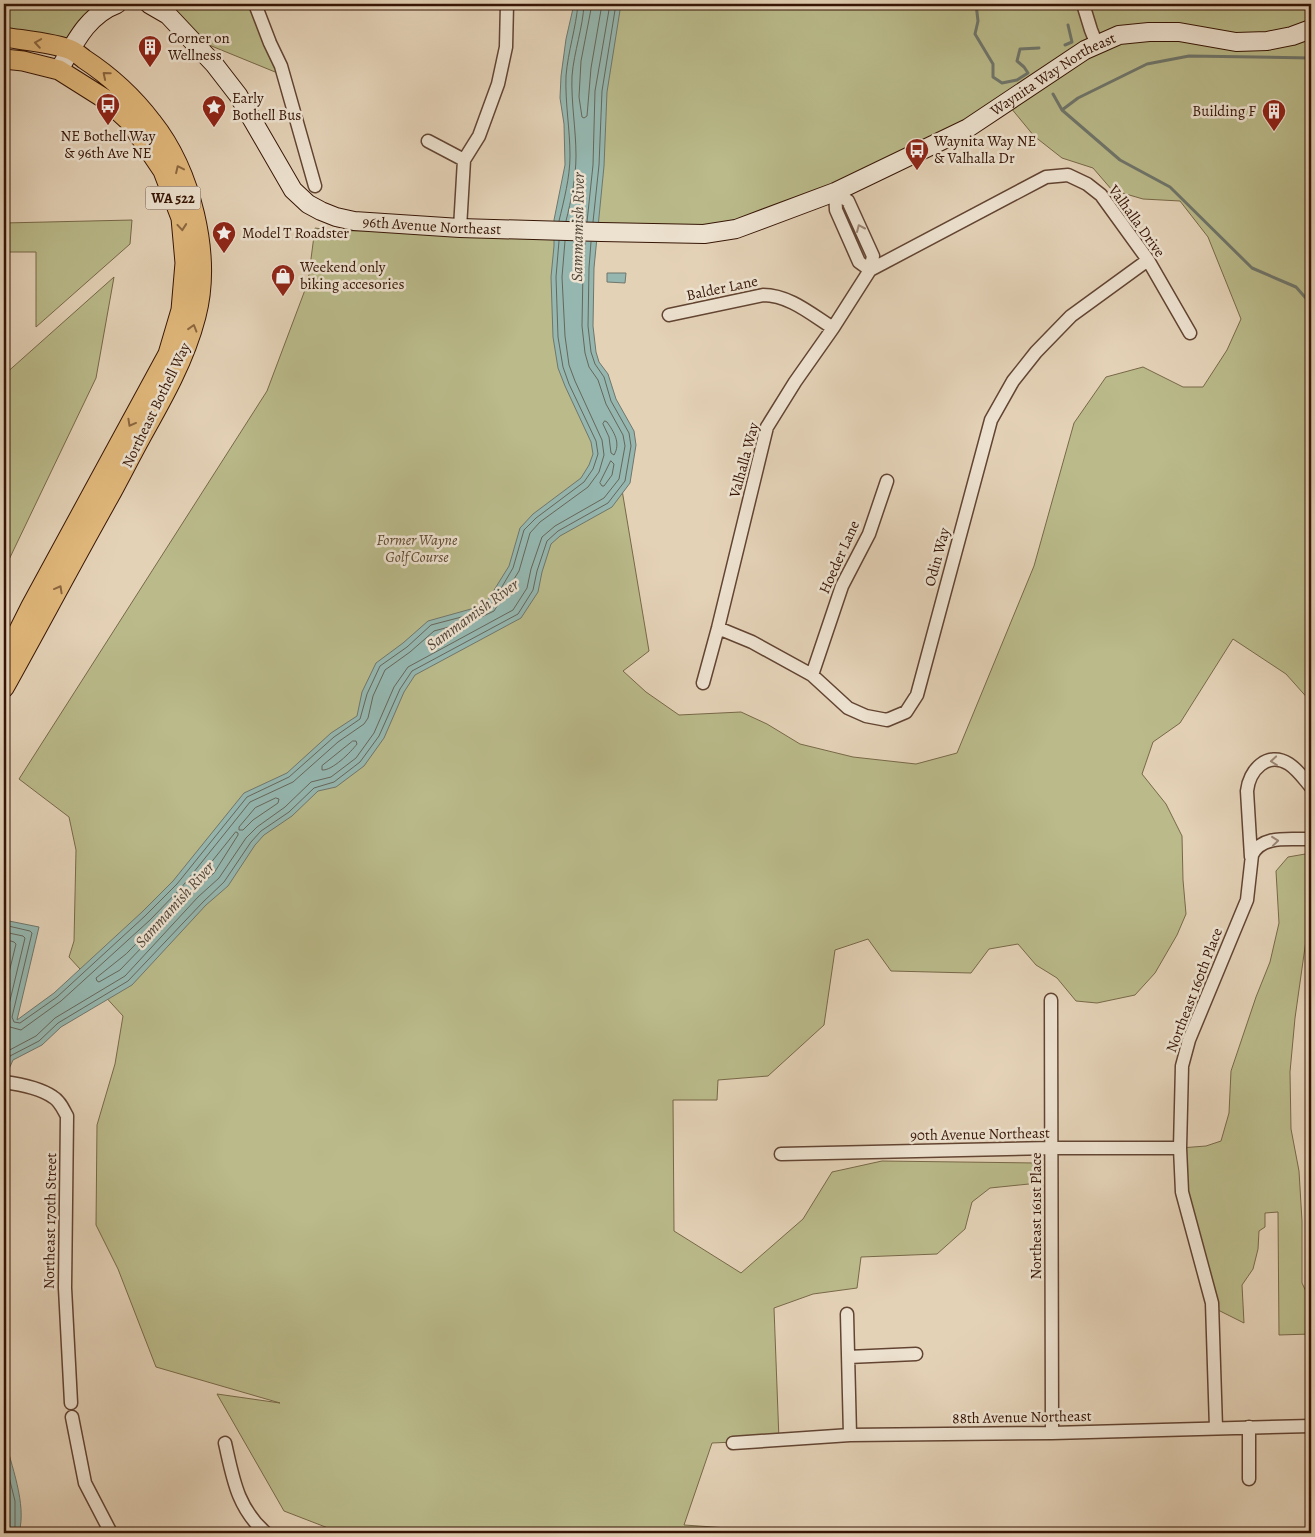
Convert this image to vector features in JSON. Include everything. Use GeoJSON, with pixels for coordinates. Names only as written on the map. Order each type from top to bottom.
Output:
{"type":"FeatureCollection","features":[{"type":"Feature","properties":{"kind":"main road"},"geometry":{"type":"LineString","coordinates":[[59,70],[83,30],[94,16],[117,4]]}},
{"type":"Feature","properties":{"kind":"main road","name":"96th Avenue Northeast"},"geometry":{"type":"LineString","coordinates":[[149,4],[168,15],[214,64],[238,95],[293,190],[308,204],[336,218],[354,221],[460,228],[638,233]]}},
{"type":"Feature","properties":{"kind":"main road","name":"Waynita Way Northeast"},"geometry":{"type":"LineString","coordinates":[[638,233],[704,234],[736,230],[835,192],[968,128],[1086,50],[1119,35],[1179,32],[1236,42],[1267,41],[1292,36],[1311,29]]}},
{"type":"Feature","properties":{"kind":"main road","name":"WA 522"},"geometry":{"type":"LineString","coordinates":[[4,37],[71,50]]}},
{"type":"Feature","properties":{"kind":"main road","name":"Northeast Bothell Way"},"geometry":{"type":"LineString","coordinates":[[4,688],[124,471],[180,362],[200,298],[200,250],[197,226],[192,201],[172,154],[158,130],[118,85],[96,66],[71,50]]}},
{"type":"Feature","properties":{"kind":"main road","name":"WA 522"},"geometry":{"type":"LineString","coordinates":[[4,59],[23,61],[59,70]]}},
{"type":"Feature","properties":{"kind":"main road","name":"Northeast Bothell Way"},"geometry":{"type":"LineString","coordinates":[[4,660],[168,354],[181,310],[185,263],[181,218],[163,171],[130,122],[105,99],[59,70]]}},
{"type":"Feature","properties":{"kind":"main road"},"geometry":{"type":"LineString","coordinates":[[82,546],[84,533],[108,486],[107,482],[101,478]]}},
{"type":"Feature","properties":{"kind":"street"},"geometry":{"type":"LineString","coordinates":[[255,4],[280,66],[316,186]]}},
{"type":"Feature","properties":{"kind":"street"},"geometry":{"type":"LineString","coordinates":[[460,228],[464,160],[479,136],[498,84],[506,48],[507,4]]}},
{"type":"Feature","properties":{"kind":"street"},"geometry":{"type":"LineString","coordinates":[[1084,4],[1097,44]]}},
{"type":"Feature","properties":{"kind":"street"},"geometry":{"type":"LineString","coordinates":[[428,141],[464,160]]}},
{"type":"Feature","properties":{"kind":"street","name":"Valhalla Drive"},"geometry":{"type":"LineString","coordinates":[[870,270],[1046,177],[1068,175],[1087,184],[1101,195],[1148,260],[1190,333]]}},
{"type":"Feature","properties":{"kind":"street"},"geometry":{"type":"LineString","coordinates":[[835,192],[836,210],[859,262],[870,270]]}},
{"type":"Feature","properties":{"kind":"street","name":"Odin Way"},"geometry":{"type":"LineString","coordinates":[[718,628],[752,642],[812,675],[848,708],[866,716],[887,720],[906,712],[917,695],[991,420],[1013,381],[1036,352],[1071,316],[1148,260]]}},
{"type":"Feature","properties":{"kind":"street","name":"Valhalla Way"},"geometry":{"type":"LineString","coordinates":[[703,683],[767,427],[870,270]]}},
{"type":"Feature","properties":{"kind":"street","name":"Balder Lane"},"geometry":{"type":"LineString","coordinates":[[669,316],[763,295],[774,295],[786,298],[833,328]]}},
{"type":"Feature","properties":{"kind":"street","name":"Hoeder Lane"},"geometry":{"type":"LineString","coordinates":[[812,675],[842,586],[869,534],[887,481]]}},
{"type":"Feature","properties":{"kind":"street","name":"Northeast 160th Place"},"geometry":{"type":"LineString","coordinates":[[1251,862],[1247,791],[1248,782],[1255,769],[1267,761],[1282,760],[1296,769],[1311,787]]}},
{"type":"Feature","properties":{"kind":"street","name":"Northeast 160th Place"},"geometry":{"type":"LineString","coordinates":[[1216,1428],[1212,1303],[1182,1192],[1180,1148],[1182,1066],[1189,1040],[1247,900],[1252,855],[1255,848],[1264,842],[1311,839]]}},
{"type":"Feature","properties":{"kind":"street","name":"Northeast 161st Place"},"geometry":{"type":"LineString","coordinates":[[1051,1000],[1052,1433]]}},
{"type":"Feature","properties":{"kind":"street","name":"Northeast 170th Street"},"geometry":{"type":"LineString","coordinates":[[9,1083],[54,1097],[62,1106],[67,1116],[65,1290],[71,1403]]}},
{"type":"Feature","properties":{"kind":"street","name":"90th Avenue Northeast"},"geometry":{"type":"LineString","coordinates":[[781,1154],[1052,1148],[1180,1148]]}},
{"type":"Feature","properties":{"kind":"street"},"geometry":{"type":"LineString","coordinates":[[847,1314],[850,1435]]}},
{"type":"Feature","properties":{"kind":"street"},"geometry":{"type":"LineString","coordinates":[[848,1357],[916,1354]]}},
{"type":"Feature","properties":{"kind":"street"},"geometry":{"type":"LineString","coordinates":[[72,1417],[85,1483],[111,1533]]}},
{"type":"Feature","properties":{"kind":"street","name":"88th Avenue Northeast"},"geometry":{"type":"LineString","coordinates":[[733,1443],[850,1435],[1052,1433],[1311,1426]]}},
{"type":"Feature","properties":{"kind":"street"},"geometry":{"type":"LineString","coordinates":[[1249,1427],[1250,1479]]}},
{"type":"Feature","properties":{"kind":"street"},"geometry":{"type":"LineString","coordinates":[[225,1443],[238,1496],[256,1525],[266,1533]]}},
{"type":"Feature","properties":{"kind":"green space"},"geometry":{"type":"Polygon","coordinates":[[[4,4],[117,4],[71,50],[4,37],[4,4]]]}},
{"type":"Feature","properties":{"kind":"green space"},"geometry":{"type":"Polygon","coordinates":[[[149,4],[259,4],[280,74],[187,36],[149,4]]]}},
{"type":"Feature","properties":{"kind":"green space","name":"Former Wayne Golf Course"},"geometry":{"type":"Polygon","coordinates":[[[592,4],[1311,4],[1311,702],[1286,674],[1233,639],[1180,723],[1153,742],[1142,774],[1166,804],[1182,836],[1186,914],[1177,935],[1155,973],[1135,995],[1097,1003],[1076,1001],[1057,978],[1036,965],[1018,944],[989,949],[971,973],[891,971],[868,939],[835,950],[824,1025],[768,1076],[718,1080],[717,1100],[673,1100],[674,1231],[741,1273],[803,1219],[832,1172],[882,1161],[1036,1163],[1029,1184],[990,1188],[972,1202],[965,1229],[937,1254],[861,1257],[857,1288],[813,1294],[774,1308],[779,1440],[712,1443],[684,1525],[800,1533],[341,1533],[284,1511],[217,1394],[280,1403],[156,1367],[118,1269],[96,1225],[97,1125],[115,1064],[123,1016],[69,957],[74,941],[76,850],[69,817],[19,779],[267,391],[308,282],[315,228],[338,231],[575,229],[577,286],[616,454],[649,651],[623,671],[646,692],[679,715],[741,712],[767,724],[800,744],[853,757],[916,764],[957,753],[1034,566],[1074,423],[1106,377],[1143,367],[1183,387],[1203,387],[1227,350],[1241,319],[1208,237],[1180,201],[1143,199],[1112,190],[1093,168],[1062,158],[1034,136],[1006,102],[736,229],[577,228],[592,4]]]}},
{"type":"Feature","properties":{"kind":"green space"},"geometry":{"type":"Polygon","coordinates":[[[132,220],[130,244],[36,327],[36,252],[4,252],[4,223],[132,220]]]}},
{"type":"Feature","properties":{"kind":"green space"},"geometry":{"type":"Polygon","coordinates":[[[114,277],[96,378],[4,570],[4,375],[114,277]]]}},
{"type":"Feature","properties":{"kind":"green space"},"geometry":{"type":"Polygon","coordinates":[[[1311,853],[1311,926],[1307,933],[1295,1018],[1290,1072],[1291,1129],[1299,1171],[1302,1221],[1302,1283],[1311,1302],[1311,1334],[1279,1335],[1278,1212],[1265,1213],[1265,1227],[1259,1231],[1258,1249],[1253,1269],[1242,1285],[1244,1323],[1212,1307],[1182,1192],[1180,1148],[1206,1146],[1221,1141],[1229,1113],[1231,1071],[1270,962],[1279,923],[1276,871],[1288,857],[1311,853]]]}},
{"type":"Feature","properties":{"kind":"green space"},"geometry":{"type":"Polygon","coordinates":[[[1055,1530],[1133,1533],[961,1533],[1055,1530]]]}},
{"type":"Feature","properties":{"kind":"water","name":"Sammamish River"},"geometry":{"type":"Polygon","coordinates":[[[574,4],[621,4],[607,92],[604,166],[594,268],[593,326],[599,362],[608,374],[616,399],[634,431],[636,445],[630,483],[612,507],[560,536],[551,544],[538,592],[521,618],[415,675],[404,692],[384,738],[364,766],[336,787],[318,791],[292,816],[264,835],[255,845],[228,886],[206,905],[132,985],[61,1027],[42,1045],[13,1060],[4,1080],[4,920],[39,927],[17,1020],[54,993],[173,881],[244,793],[287,773],[331,733],[357,716],[362,692],[376,663],[428,621],[486,603],[509,566],[520,528],[533,514],[581,478],[589,465],[593,454],[591,442],[558,368],[553,337],[551,277],[554,220],[565,165],[564,124],[560,98],[561,76],[566,39],[574,4]]]}},
{"type":"Feature","properties":{"kind":"water"},"geometry":{"type":"Polygon","coordinates":[[[607,273],[626,273],[625,283],[607,282],[607,273]]]}},
{"type":"Feature","properties":{"kind":"water"},"geometry":{"type":"Polygon","coordinates":[[[4,1436],[20,1497],[21,1522],[19,1533],[4,1533],[4,1436]]]}},
{"type":"Feature","properties":{"kind":"waterway"},"geometry":{"type":"LineString","coordinates":[[976,4],[978,21],[975,34],[993,64],[993,77],[1002,83],[1017,80],[1028,73],[1017,61],[1020,49],[1039,48]]}},
{"type":"Feature","properties":{"kind":"waterway"},"geometry":{"type":"LineString","coordinates":[[1065,45],[1072,42],[1068,25]]}},
{"type":"Feature","properties":{"kind":"waterway"},"geometry":{"type":"LineString","coordinates":[[1062,110],[1078,98],[1147,64],[1189,56],[1311,58]]}},
{"type":"Feature","properties":{"kind":"waterway"},"geometry":{"type":"LineString","coordinates":[[1053,94],[1062,110],[1120,160],[1170,187],[1252,268],[1296,287],[1311,304]]}},
{"type":"Feature","properties":{"kind":"place","name":"Corner on Wellness"},"geometry":{"type":"Point","coordinates":[150,68]}},
{"type":"Feature","properties":{"kind":"place","name":"NE Bothell Way & 96th Ave NE"},"geometry":{"type":"Point","coordinates":[108,126]}},
{"type":"Feature","properties":{"kind":"place","name":"Early Bothell Bus"},"geometry":{"type":"Point","coordinates":[214,128]}},
{"type":"Feature","properties":{"kind":"place","name":"Building F"},"geometry":{"type":"Point","coordinates":[1274,132]}},
{"type":"Feature","properties":{"kind":"place","name":"Waynita Way NE & Valhalla Dr"},"geometry":{"type":"Point","coordinates":[917,171]}},
{"type":"Feature","properties":{"kind":"place","name":"Model T Roadster"},"geometry":{"type":"Point","coordinates":[224,254]}},
{"type":"Feature","properties":{"kind":"place","name":"Weekend only biking accesories"},"geometry":{"type":"Point","coordinates":[283,297]}}]}
